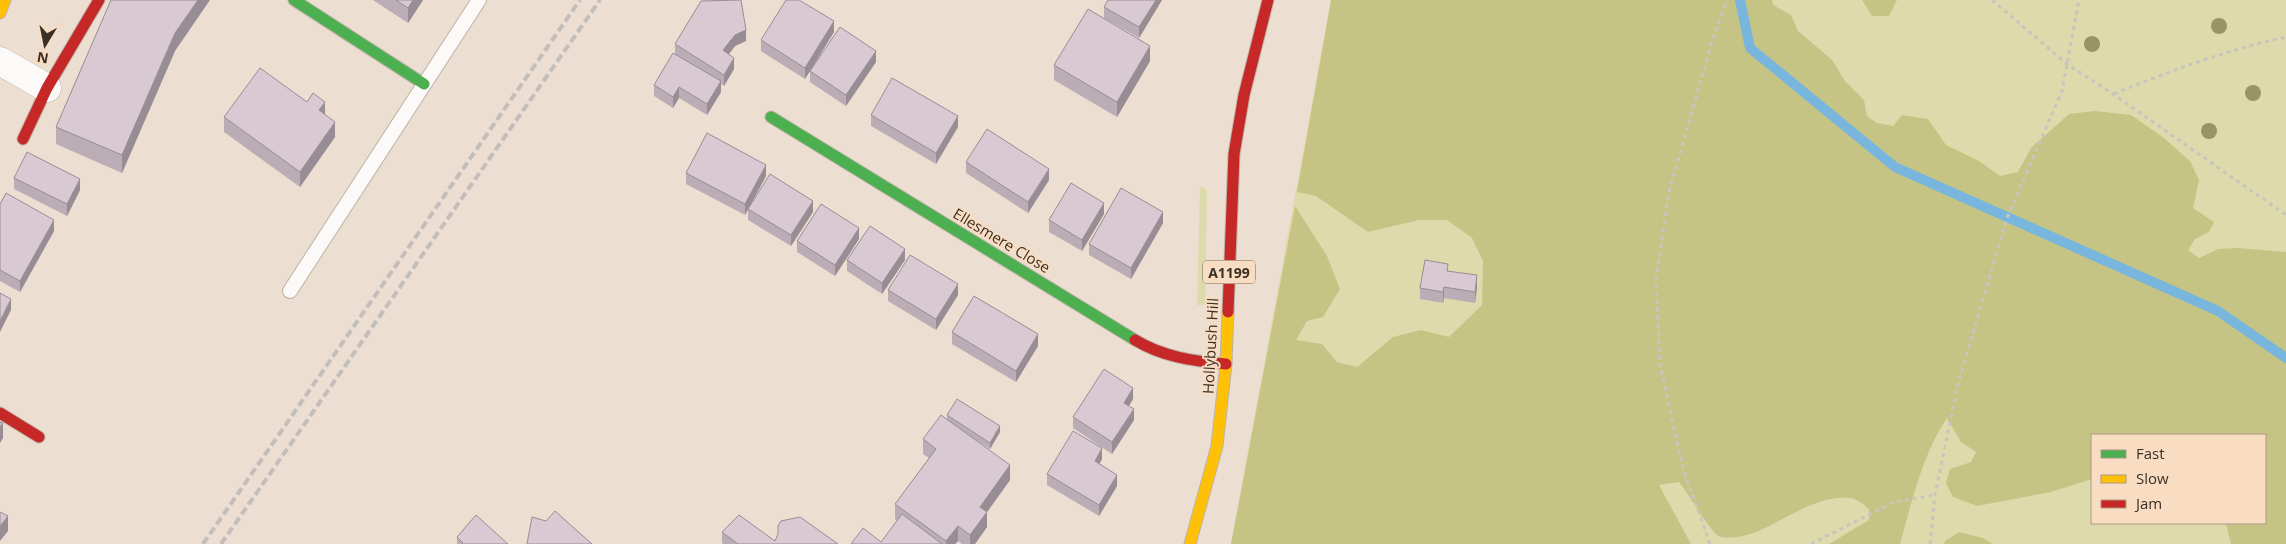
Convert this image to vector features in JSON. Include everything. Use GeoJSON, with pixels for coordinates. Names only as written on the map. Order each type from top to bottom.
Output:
{"type":"FeatureCollection","features":[{"type":"Feature","properties":{"kind":"street"},"geometry":{"type":"LineString","coordinates":[[0,12],[5,0]]}},
{"type":"Feature","properties":{"kind":"street"},"geometry":{"type":"LineString","coordinates":[[23,138],[47,88],[99,0]]}},
{"type":"Feature","properties":{"kind":"street"},"geometry":{"type":"LineString","coordinates":[[294,0],[424,84]]}},
{"type":"Feature","properties":{"kind":"street","name":"Hollybush Hill"},"geometry":{"type":"LineString","coordinates":[[1190,544],[1217,446],[1226,364],[1234,154],[1244,95],[1268,0]]}},
{"type":"Feature","properties":{"kind":"street"},"geometry":{"type":"LineString","coordinates":[[0,61],[47,88]]}},
{"type":"Feature","properties":{"kind":"street","name":"Ellesmere Close"},"geometry":{"type":"LineString","coordinates":[[771,116],[1150,349],[1169,357],[1226,364]]}},
{"type":"Feature","properties":{"kind":"street"},"geometry":{"type":"LineString","coordinates":[[0,413],[39,437]]}},
{"type":"Feature","properties":{"kind":"lane"},"geometry":{"type":"LineString","coordinates":[[290,291],[479,0]]}},
{"type":"Feature","properties":{"kind":"path"},"geometry":{"type":"LineString","coordinates":[[1710,544],[1683,468],[1660,365],[1656,280],[1669,192],[1711,46],[1727,0]]}},
{"type":"Feature","properties":{"kind":"path"},"geometry":{"type":"LineString","coordinates":[[1992,0],[2067,64],[2286,215]]}},
{"type":"Feature","properties":{"kind":"path"},"geometry":{"type":"LineString","coordinates":[[1930,544],[1936,495],[1958,384],[2007,218],[2062,91],[2079,0]]}},
{"type":"Feature","properties":{"kind":"path"},"geometry":{"type":"LineString","coordinates":[[2113,94],[2174,69],[2251,44],[2286,37]]}},
{"type":"Feature","properties":{"kind":"path"},"geometry":{"type":"LineString","coordinates":[[1811,544],[1894,502],[1936,495]]}},
{"type":"Feature","properties":{"kind":"shaded area"},"geometry":{"type":"Polygon","coordinates":[[[1331,0],[2286,0],[2286,544],[1231,544],[1331,0]]]}},
{"type":"Feature","properties":{"kind":"shaded area"},"geometry":{"type":"Polygon","coordinates":[[[1331,0],[1772,0],[1773,5],[1791,15],[1798,31],[1832,60],[1845,81],[1864,100],[1867,116],[1877,123],[1893,126],[1902,115],[1928,119],[1946,145],[1979,161],[2000,176],[2018,172],[2031,148],[2069,114],[2095,111],[2131,115],[2164,138],[2190,161],[2199,180],[2193,208],[2214,222],[2209,232],[2195,239],[2188,250],[2199,258],[2218,249],[2238,248],[2286,252],[2286,544],[2231,544],[2226,524],[2266,524],[2266,434],[2091,434],[2091,479],[2051,492],[1977,506],[1953,497],[1946,483],[1950,469],[1971,462],[1976,452],[1961,442],[1947,418],[1938,432],[1924,463],[1900,544],[1829,544],[1869,520],[1869,509],[1852,498],[1833,499],[1816,503],[1753,533],[1737,537],[1720,537],[1705,520],[1679,482],[1659,485],[1691,544],[1231,544],[1295,206],[1327,256],[1340,289],[1323,317],[1307,321],[1296,340],[1322,344],[1337,362],[1357,367],[1393,337],[1421,330],[1449,337],[1482,305],[1483,261],[1472,238],[1447,220],[1419,220],[1368,232],[1316,196],[1297,192],[1331,0]]]}},
{"type":"Feature","properties":{"kind":"shaded area"},"geometry":{"type":"Polygon","coordinates":[[[1862,0],[1897,0],[1889,16],[1872,16],[1862,0]]]}},
{"type":"Feature","properties":{"kind":"shaded area"},"geometry":{"type":"Polygon","coordinates":[[[1200,187],[1205,188],[1207,191],[1205,305],[1197,305],[1200,187]]]}},
{"type":"Feature","properties":{"kind":"shaded area"},"geometry":{"type":"Polygon","coordinates":[[[1959,532],[1983,538],[1993,544],[1944,544],[1945,541],[1959,532]]]}},
{"type":"Feature","properties":{"kind":"building"},"geometry":{"type":"Polygon","coordinates":[[[111,0],[198,0],[175,33],[122,155],[56,127],[111,0]]]}},
{"type":"Feature","properties":{"kind":"building"},"geometry":{"type":"Polygon","coordinates":[[[396,0],[413,0],[408,8],[396,0]]]}},
{"type":"Feature","properties":{"kind":"building"},"geometry":{"type":"Polygon","coordinates":[[[741,0],[746,30],[735,35],[723,50],[734,58],[724,75],[675,44],[701,1],[741,0]]]}},
{"type":"Feature","properties":{"kind":"building"},"geometry":{"type":"Polygon","coordinates":[[[786,0],[799,0],[834,21],[805,68],[761,40],[786,0]]]}},
{"type":"Feature","properties":{"kind":"building"},"geometry":{"type":"Polygon","coordinates":[[[1108,0],[1156,0],[1139,27],[1104,7],[1108,0]]]}},
{"type":"Feature","properties":{"kind":"building"},"geometry":{"type":"Polygon","coordinates":[[[1088,9],[1150,46],[1117,102],[1054,65],[1088,9]]]}},
{"type":"Feature","properties":{"kind":"building"},"geometry":{"type":"Polygon","coordinates":[[[840,27],[876,51],[846,95],[810,71],[840,27]]]}},
{"type":"Feature","properties":{"kind":"building"},"geometry":{"type":"Polygon","coordinates":[[[673,53],[721,81],[707,104],[679,87],[673,97],[654,85],[673,53]]]}},
{"type":"Feature","properties":{"kind":"building"},"geometry":{"type":"Polygon","coordinates":[[[260,68],[307,102],[313,93],[325,102],[319,110],[335,122],[300,172],[224,117],[260,68]]]}},
{"type":"Feature","properties":{"kind":"building"},"geometry":{"type":"Polygon","coordinates":[[[892,78],[958,116],[936,153],[871,115],[892,78]]]}},
{"type":"Feature","properties":{"kind":"building"},"geometry":{"type":"Polygon","coordinates":[[[987,129],[1049,169],[1028,202],[966,162],[987,129]]]}},
{"type":"Feature","properties":{"kind":"building"},"geometry":{"type":"Polygon","coordinates":[[[707,133],[766,165],[745,204],[686,173],[707,133]]]}},
{"type":"Feature","properties":{"kind":"building"},"geometry":{"type":"Polygon","coordinates":[[[27,152],[80,179],[67,204],[14,178],[27,152]]]}},
{"type":"Feature","properties":{"kind":"building"},"geometry":{"type":"Polygon","coordinates":[[[770,174],[813,201],[791,235],[748,209],[770,174]]]}},
{"type":"Feature","properties":{"kind":"building"},"geometry":{"type":"Polygon","coordinates":[[[1071,183],[1104,203],[1082,240],[1049,220],[1071,183]]]}},
{"type":"Feature","properties":{"kind":"building"},"geometry":{"type":"Polygon","coordinates":[[[1121,188],[1163,212],[1131,268],[1089,244],[1121,188]]]}},
{"type":"Feature","properties":{"kind":"building"},"geometry":{"type":"Polygon","coordinates":[[[6,193],[54,220],[20,281],[0,270],[0,204],[6,193]]]}},
{"type":"Feature","properties":{"kind":"building"},"geometry":{"type":"Polygon","coordinates":[[[821,204],[859,228],[835,265],[797,241],[821,204]]]}},
{"type":"Feature","properties":{"kind":"building"},"geometry":{"type":"Polygon","coordinates":[[[870,226],[905,249],[882,283],[847,260],[870,226]]]}},
{"type":"Feature","properties":{"kind":"building"},"geometry":{"type":"Polygon","coordinates":[[[910,255],[958,284],[936,319],[888,290],[910,255]]]}},
{"type":"Feature","properties":{"kind":"building"},"geometry":{"type":"Polygon","coordinates":[[[1425,260],[1448,264],[1447,271],[1477,275],[1475,292],[1444,287],[1443,292],[1420,288],[1425,260]]]}},
{"type":"Feature","properties":{"kind":"building"},"geometry":{"type":"Polygon","coordinates":[[[0,293],[11,299],[0,321],[0,293]]]}},
{"type":"Feature","properties":{"kind":"building"},"geometry":{"type":"Polygon","coordinates":[[[974,296],[1038,334],[1016,371],[952,332],[974,296]]]}},
{"type":"Feature","properties":{"kind":"building"},"geometry":{"type":"Polygon","coordinates":[[[1104,369],[1133,388],[1124,403],[1134,409],[1112,442],[1073,417],[1104,369]]]}},
{"type":"Feature","properties":{"kind":"building"},"geometry":{"type":"Polygon","coordinates":[[[957,399],[1000,426],[990,443],[947,415],[957,399]]]}},
{"type":"Feature","properties":{"kind":"building"},"geometry":{"type":"Polygon","coordinates":[[[941,415],[1010,465],[980,507],[987,512],[970,535],[958,526],[946,541],[895,504],[936,449],[923,439],[941,415]]]}},
{"type":"Feature","properties":{"kind":"building"},"geometry":{"type":"Polygon","coordinates":[[[1073,431],[1102,448],[1095,461],[1117,475],[1099,505],[1047,474],[1073,431]]]}},
{"type":"Feature","properties":{"kind":"building"},"geometry":{"type":"Polygon","coordinates":[[[555,511],[592,544],[527,544],[532,517],[546,521],[555,511]]]}},
{"type":"Feature","properties":{"kind":"building"},"geometry":{"type":"Polygon","coordinates":[[[0,512],[8,516],[0,526],[0,512]]]}},
{"type":"Feature","properties":{"kind":"building"},"geometry":{"type":"Polygon","coordinates":[[[902,514],[942,544],[851,544],[863,528],[881,542],[902,514]]]}},
{"type":"Feature","properties":{"kind":"building"},"geometry":{"type":"Polygon","coordinates":[[[476,515],[508,544],[462,544],[457,537],[476,515]]]}},
{"type":"Feature","properties":{"kind":"building"},"geometry":{"type":"Polygon","coordinates":[[[739,515],[775,541],[781,521],[800,517],[838,544],[738,544],[722,532],[739,515]]]}},
{"type":"Feature","properties":{"kind":"waterway"},"geometry":{"type":"LineString","coordinates":[[1740,0],[1750,48],[1895,167],[2218,311],[2286,358]]}},
{"type":"Feature","properties":{"kind":"railway"},"geometry":{"type":"LineString","coordinates":[[203,544],[580,0]]}},
{"type":"Feature","properties":{"kind":"railway"},"geometry":{"type":"LineString","coordinates":[[221,544],[600,0]]}},
{"type":"Feature","properties":{"kind":"traffic: fast"},"geometry":{"type":"LineString","coordinates":[[294,0],[424,84]]}},
{"type":"Feature","properties":{"kind":"traffic: fast"},"geometry":{"type":"LineString","coordinates":[[771,117],[1135,340]]}},
{"type":"Feature","properties":{"kind":"traffic: slow"},"geometry":{"type":"LineString","coordinates":[[0,13],[5,0]]}},
{"type":"Feature","properties":{"kind":"traffic: slow"},"geometry":{"type":"LineString","coordinates":[[1190,544],[1217,446],[1226,364],[1228,312]]}},
{"type":"Feature","properties":{"kind":"traffic: jam"},"geometry":{"type":"LineString","coordinates":[[23,139],[47,88],[99,0]]}},
{"type":"Feature","properties":{"kind":"traffic: jam"},"geometry":{"type":"LineString","coordinates":[[1228,312],[1234,154],[1244,95],[1268,0]]}},
{"type":"Feature","properties":{"kind":"traffic: jam"},"geometry":{"type":"LineString","coordinates":[[1135,340],[1156,351],[1167,354],[1226,364]]}},
{"type":"Feature","properties":{"kind":"traffic: jam"},"geometry":{"type":"LineString","coordinates":[[0,413],[39,437]]}}]}
